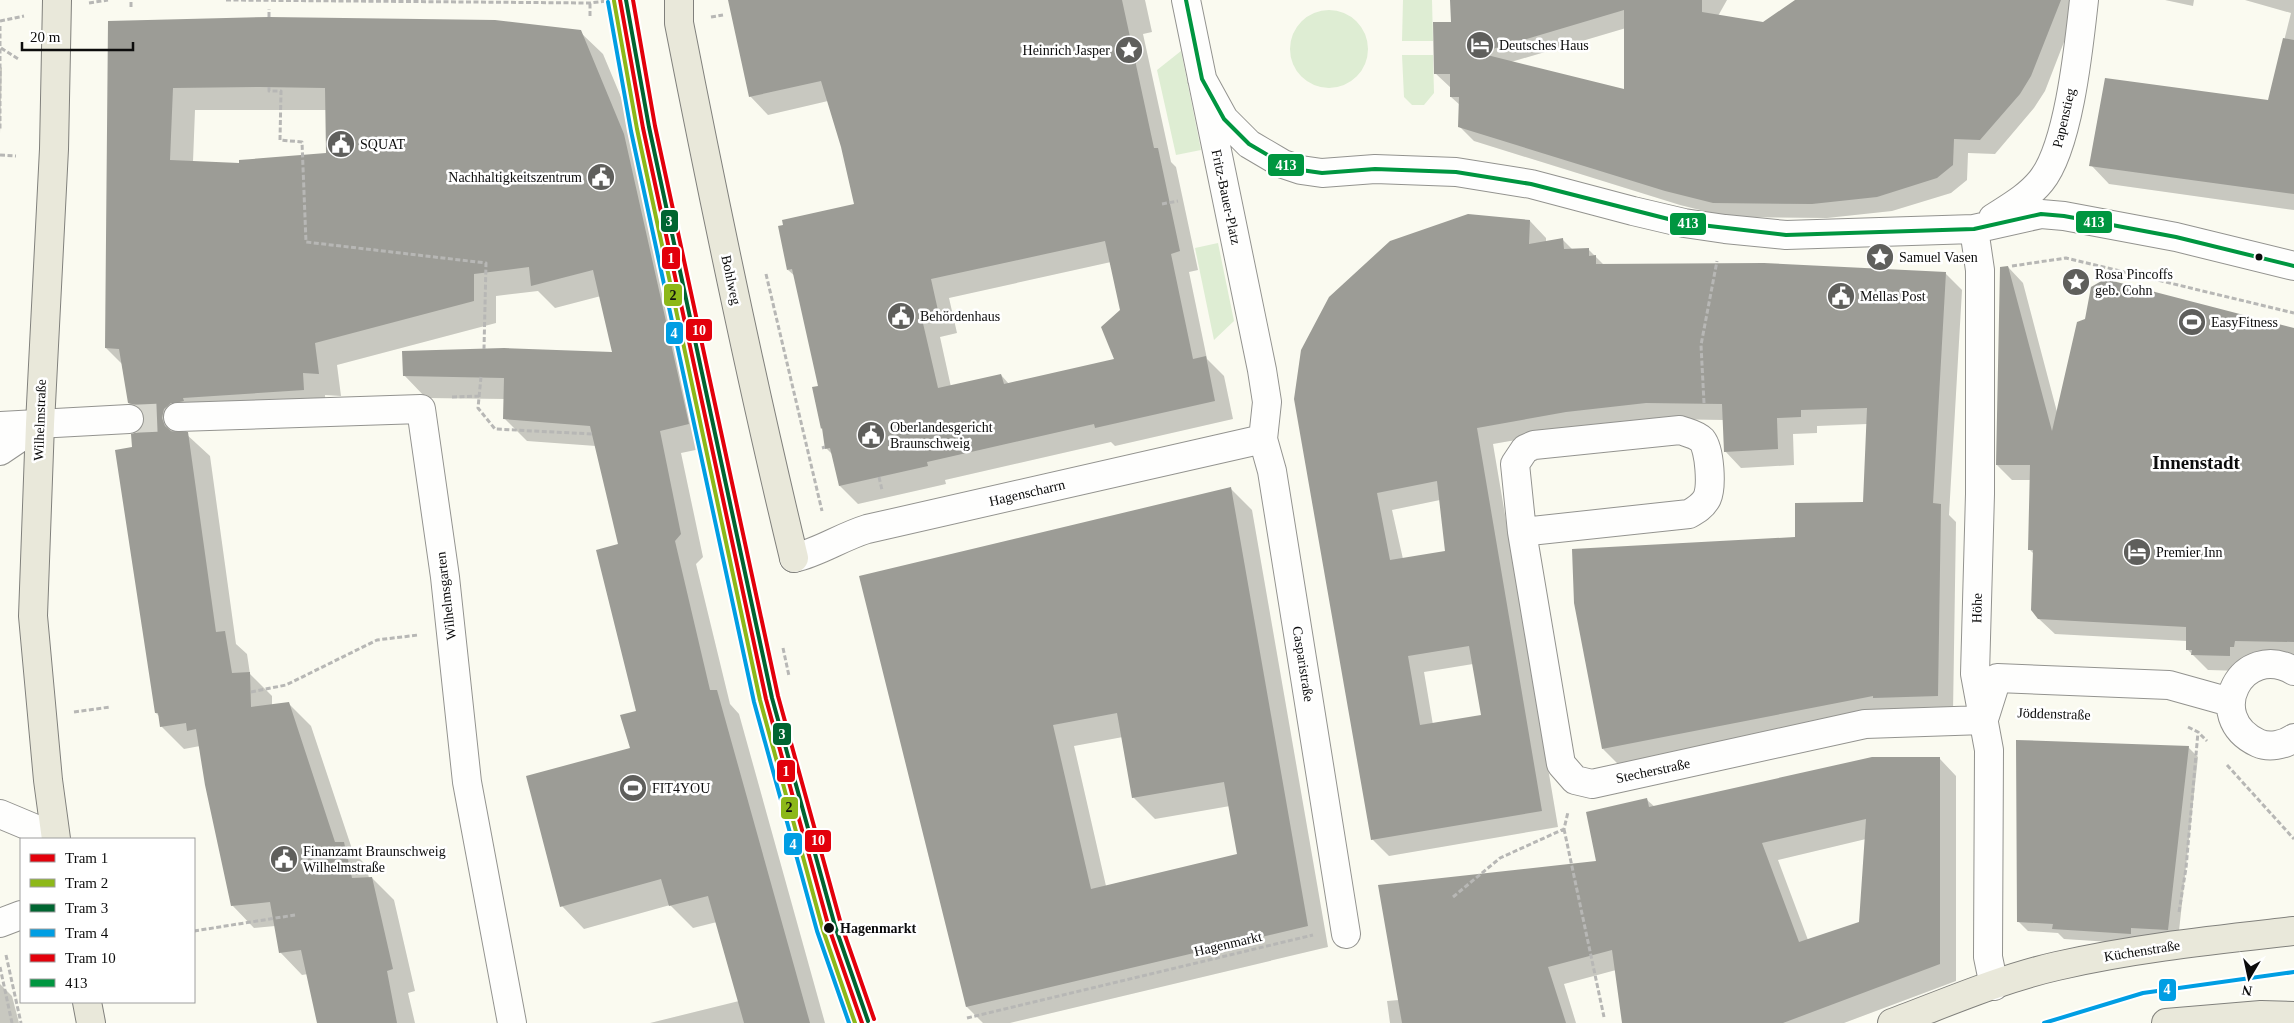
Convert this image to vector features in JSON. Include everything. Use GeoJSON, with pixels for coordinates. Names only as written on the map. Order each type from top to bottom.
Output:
{"type":"FeatureCollection","features":[{"type":"Feature","properties":{"kind":"main road","name":"Wilhelmstraße"},"geometry":{"type":"LineString","coordinates":[[56,838],[48,780],[33,616],[40,424],[54,149],[57,0]]}},
{"type":"Feature","properties":{"kind":"main road","name":"Bohlweg"},"geometry":{"type":"LineString","coordinates":[[679,0],[679,23],[715,209],[766,442],[794,558]]}},
{"type":"Feature","properties":{"kind":"main road","name":"Küchenstraße"},"geometry":{"type":"LineString","coordinates":[[1892,1023],[1994,986],[2055,967],[2106,956],[2294,931]]}},
{"type":"Feature","properties":{"kind":"main road"},"geometry":{"type":"LineString","coordinates":[[87,1003],[91,1023]]}},
{"type":"Feature","properties":{"kind":"main road"},"geometry":{"type":"LineString","coordinates":[[2166,1023],[2261,1015],[2294,1016]]}},
{"type":"Feature","properties":{"kind":"street","name":"Fritz-Bauer-Platz"},"geometry":{"type":"LineString","coordinates":[[1186,0],[1266,394]]}},
{"type":"Feature","properties":{"kind":"street","name":"Papenstieg"},"geometry":{"type":"LineString","coordinates":[[1974,229],[2026,196],[2042,180],[2055,156],[2064,124],[2084,0]]}},
{"type":"Feature","properties":{"kind":"street"},"geometry":{"type":"LineString","coordinates":[[1202,79],[1214,103],[1234,131],[1249,144],[1283,164],[1322,173],[1375,169],[1428,169],[1464,173],[1531,184],[1633,211],[1725,229],[1786,234],[1974,229],[2041,214],[2064,216],[2176,237],[2294,266]]}},
{"type":"Feature","properties":{"kind":"street","name":"Höhe"},"geometry":{"type":"LineString","coordinates":[[1974,229],[1980,270],[1980,494],[1975,674],[1989,750],[1988,957],[1994,986]]}},
{"type":"Feature","properties":{"kind":"street","name":"Casparistraße"},"geometry":{"type":"LineString","coordinates":[[1266,394],[1267,402],[1263,439],[1272,471],[1346,934]]}},
{"type":"Feature","properties":{"kind":"street","name":"Wilhelmsgarten"},"geometry":{"type":"LineString","coordinates":[[178,417],[421,410],[451,632],[466,782],[512,1023]]}},
{"type":"Feature","properties":{"kind":"street"},"geometry":{"type":"LineString","coordinates":[[0,426],[129,420]]}},
{"type":"Feature","properties":{"kind":"street"},"geometry":{"type":"LineString","coordinates":[[0,451],[40,424]]}},
{"type":"Feature","properties":{"kind":"street"},"geometry":{"type":"LineString","coordinates":[[1522,532],[1689,514],[1699,508],[1706,500],[1710,488],[1707,448],[1701,439],[1680,430],[1534,445],[1525,449],[1515,464],[1522,532],[1561,764],[1575,780]]}},
{"type":"Feature","properties":{"kind":"street","name":"Hagenscharrn"},"geometry":{"type":"LineString","coordinates":[[794,558],[815,552],[844,536],[867,530],[1263,439]]}},
{"type":"Feature","properties":{"kind":"street"},"geometry":{"type":"LineString","coordinates":[[2294,671],[2285,666],[2273,664],[2250,670],[2240,678],[2234,688],[2230,702],[2232,716],[2238,728],[2248,738],[2262,745],[2274,746],[2294,738]]}},
{"type":"Feature","properties":{"kind":"street"},"geometry":{"type":"LineString","coordinates":[[1984,720],[1997,678],[2169,685],[2230,702]]}},
{"type":"Feature","properties":{"kind":"street","name":"Stecherstraße"},"geometry":{"type":"LineString","coordinates":[[1575,780],[1592,784],[1865,724],[1984,720]]}},
{"type":"Feature","properties":{"kind":"street"},"geometry":{"type":"LineString","coordinates":[[0,814],[56,838]]}},
{"type":"Feature","properties":{"kind":"street"},"geometry":{"type":"LineString","coordinates":[[0,923],[20,915]]}},
{"type":"Feature","properties":{"kind":"path"},"geometry":{"type":"LineString","coordinates":[[102,0],[108,0]]}},
{"type":"Feature","properties":{"kind":"path"},"geometry":{"type":"LineString","coordinates":[[131,0],[131,7]]}},
{"type":"Feature","properties":{"kind":"path"},"geometry":{"type":"LineString","coordinates":[[226,0],[590,3],[615,0]]}},
{"type":"Feature","properties":{"kind":"path"},"geometry":{"type":"LineString","coordinates":[[590,3],[590,16]]}},
{"type":"Feature","properties":{"kind":"path"},"geometry":{"type":"LineString","coordinates":[[269,9],[269,17]]}},
{"type":"Feature","properties":{"kind":"path"},"geometry":{"type":"LineString","coordinates":[[709,9],[713,27]]}},
{"type":"Feature","properties":{"kind":"path"},"geometry":{"type":"LineString","coordinates":[[710,17],[723,15]]}},
{"type":"Feature","properties":{"kind":"path"},"geometry":{"type":"LineString","coordinates":[[0,26],[0,131]]}},
{"type":"Feature","properties":{"kind":"path"},"geometry":{"type":"LineString","coordinates":[[1,48],[20,60]]}},
{"type":"Feature","properties":{"kind":"path"},"geometry":{"type":"LineString","coordinates":[[269,87],[269,91],[281,91],[280,140],[302,142],[306,242],[486,263],[484,349]]}},
{"type":"Feature","properties":{"kind":"path"},"geometry":{"type":"LineString","coordinates":[[0,156],[16,156]]}},
{"type":"Feature","properties":{"kind":"path"},"geometry":{"type":"LineString","coordinates":[[1162,204],[1178,200]]}},
{"type":"Feature","properties":{"kind":"path"},"geometry":{"type":"LineString","coordinates":[[1692,434],[1705,413],[1701,345],[1725,229]]}},
{"type":"Feature","properties":{"kind":"path"},"geometry":{"type":"LineString","coordinates":[[2006,267],[2066,258],[2294,313]]}},
{"type":"Feature","properties":{"kind":"path"},"geometry":{"type":"LineString","coordinates":[[764,264],[819,504],[834,542]]}},
{"type":"Feature","properties":{"kind":"path"},"geometry":{"type":"LineString","coordinates":[[480,377],[478,408],[495,429],[592,434]]}},
{"type":"Feature","properties":{"kind":"path"},"geometry":{"type":"LineString","coordinates":[[879,477],[882,490]]}},
{"type":"Feature","properties":{"kind":"path"},"geometry":{"type":"LineString","coordinates":[[251,692],[286,685],[377,640],[451,632]]}},
{"type":"Feature","properties":{"kind":"path"},"geometry":{"type":"LineString","coordinates":[[783,648],[789,676]]}},
{"type":"Feature","properties":{"kind":"path"},"geometry":{"type":"LineString","coordinates":[[747,656],[750,681]]}},
{"type":"Feature","properties":{"kind":"path"},"geometry":{"type":"LineString","coordinates":[[66,713],[110,707]]}},
{"type":"Feature","properties":{"kind":"path"},"geometry":{"type":"LineString","coordinates":[[2183,724],[2198,732],[2211,746]]}},
{"type":"Feature","properties":{"kind":"path"},"geometry":{"type":"LineString","coordinates":[[2178,916],[2186,868],[2196,748]]}},
{"type":"Feature","properties":{"kind":"path"},"geometry":{"type":"LineString","coordinates":[[2224,761],[2294,839]]}},
{"type":"Feature","properties":{"kind":"path"},"geometry":{"type":"LineString","coordinates":[[1575,780],[1564,829],[1604,1017]]}},
{"type":"Feature","properties":{"kind":"path"},"geometry":{"type":"LineString","coordinates":[[1453,897],[1500,858],[1564,829]]}},
{"type":"Feature","properties":{"kind":"path"},"geometry":{"type":"LineString","coordinates":[[195,931],[295,915]]}},
{"type":"Feature","properties":{"kind":"path"},"geometry":{"type":"LineString","coordinates":[[0,923],[7,965],[21,1023]]}},
{"type":"Feature","properties":{"kind":"path","name":"Hagenmarkt"},"geometry":{"type":"LineString","coordinates":[[967,1018],[1319,934]]}},
{"type":"Feature","properties":{"kind":"path"},"geometry":{"type":"LineString","coordinates":[[7,965],[0,967],[12,1023]]}},
{"type":"Feature","properties":{"kind":"green space"},"geometry":{"type":"Polygon","coordinates":[[[1403,0],[1432,0],[1433,41],[1402,41],[1403,0]]]}},
{"type":"Feature","properties":{"kind":"green space"},"geometry":{"type":"Polygon","coordinates":[[[1321,10],[1337,10],[1351,16],[1362,27],[1368,41],[1368,57],[1362,71],[1351,82],[1337,88],[1321,88],[1307,82],[1296,71],[1290,57],[1290,41],[1296,27],[1307,16],[1321,10]]]}},
{"type":"Feature","properties":{"kind":"green space"},"geometry":{"type":"Polygon","coordinates":[[[1181,51],[1201,150],[1176,155],[1157,70],[1181,51]]]}},
{"type":"Feature","properties":{"kind":"green space"},"geometry":{"type":"Polygon","coordinates":[[[1402,55],[1433,55],[1434,93],[1424,105],[1412,105],[1404,97],[1402,55]]]}},
{"type":"Feature","properties":{"kind":"green space"},"geometry":{"type":"Polygon","coordinates":[[[1218,243],[1234,321],[1214,340],[1195,248],[1218,243]]]}},
{"type":"Feature","properties":{"kind":"building"},"geometry":{"type":"Polygon","coordinates":[[[728,0],[1122,0],[1154,148],[1158,148],[1180,251],[1171,254],[1193,359],[1206,356],[1215,401],[1095,428],[1094,424],[927,462],[928,466],[839,486],[830,448],[825,449],[812,387],[818,386],[792,269],[787,270],[778,226],[783,225],[782,220],[854,204],[841,147],[821,81],[749,97],[728,0]],[[1105,241],[931,279],[939,315],[922,319],[938,388],[1001,374],[1004,384],[1114,359],[1101,327],[1120,310],[1105,241]]]}},
{"type":"Feature","properties":{"kind":"building"},"geometry":{"type":"Polygon","coordinates":[[[1450,0],[1702,0],[1702,12],[1763,22],[1795,0],[2061,0],[2031,76],[2020,94],[1980,140],[1954,139],[1953,165],[1937,178],[1877,197],[1812,204],[1713,203],[1665,191],[1458,127],[1459,97],[1450,97],[1450,74],[1434,74],[1433,22],[1451,22],[1450,0]],[[1624,10],[1479,53],[1624,89],[1624,10]]]}},
{"type":"Feature","properties":{"kind":"building"},"geometry":{"type":"Polygon","coordinates":[[[269,17],[495,20],[581,30],[624,134],[689,424],[660,431],[681,534],[675,541],[710,690],[717,690],[810,1023],[744,1023],[708,896],[669,906],[661,879],[560,907],[526,776],[630,748],[620,715],[636,711],[596,550],[618,544],[590,426],[503,419],[504,378],[403,376],[402,351],[504,348],[612,352],[593,270],[531,286],[529,267],[474,274],[474,301],[315,343],[319,374],[303,373],[304,390],[183,398],[184,401],[170,404],[164,409],[162,418],[165,426],[171,431],[188,432],[216,632],[225,631],[232,673],[250,672],[251,707],[289,702],[335,842],[344,842],[352,878],[372,877],[393,969],[387,971],[397,1023],[317,1023],[301,950],[279,953],[270,902],[231,906],[205,785],[196,729],[187,731],[186,723],[160,727],[158,713],[155,713],[115,450],[132,447],[131,434],[138,432],[143,426],[145,419],[142,411],[136,405],[128,403],[119,349],[105,348],[108,21],[269,17]],[[173,88],[170,160],[239,163],[239,160],[326,153],[325,88],[173,88]]]}},
{"type":"Feature","properties":{"kind":"building"},"geometry":{"type":"Polygon","coordinates":[[[2283,38],[2294,40],[2294,194],[2089,166],[2105,78],[2268,100],[2283,38]]]}},
{"type":"Feature","properties":{"kind":"building"},"geometry":{"type":"Polygon","coordinates":[[[1468,214],[1530,220],[1529,244],[1563,238],[1564,249],[1589,248],[1589,256],[1596,255],[1596,264],[1764,263],[1946,272],[1933,503],[1941,504],[1938,696],[1873,698],[1873,696],[1602,749],[1574,603],[1572,549],[1795,537],[1795,503],[1863,502],[1867,408],[1801,410],[1801,417],[1777,418],[1778,449],[1724,452],[1722,404],[1646,403],[1566,412],[1477,428],[1542,811],[1371,840],[1294,399],[1301,350],[1329,297],[1390,241],[1468,214]],[[1437,481],[1377,493],[1390,560],[1445,551],[1437,481]],[[1469,646],[1408,656],[1420,725],[1481,715],[1469,646]]]}},
{"type":"Feature","properties":{"kind":"building"},"geometry":{"type":"Polygon","coordinates":[[[2008,266],[2052,431],[2077,322],[2085,319],[2091,287],[2105,279],[2294,328],[2294,642],[2235,641],[2234,647],[2230,647],[2230,656],[2191,655],[2192,650],[2186,650],[2186,627],[2038,619],[2031,610],[2033,550],[2028,550],[2030,465],[1996,465],[2000,267],[2008,266]]]}},
{"type":"Feature","properties":{"kind":"building"},"geometry":{"type":"Polygon","coordinates":[[[1231,487],[1308,926],[966,1007],[859,576],[1231,487]],[[1117,713],[1053,725],[1091,889],[1237,854],[1224,782],[1132,798],[1117,713]]]}},
{"type":"Feature","properties":{"kind":"building"},"geometry":{"type":"Polygon","coordinates":[[[2016,740],[2189,746],[2168,930],[2131,928],[2131,934],[2052,929],[2053,924],[2017,922],[2016,740]]]}},
{"type":"Feature","properties":{"kind":"building"},"geometry":{"type":"Polygon","coordinates":[[[1872,757],[1940,757],[1940,964],[1783,1023],[1622,1023],[1612,950],[1548,967],[1566,1023],[1402,1023],[1378,885],[1596,861],[1586,812],[1647,798],[1649,807],[1872,757]],[[1866,819],[1762,843],[1799,942],[1859,922],[1866,819]]]}},
{"type":"Feature","properties":{"kind":"tunnel"},"geometry":{"type":"LineString","coordinates":[[129,419],[178,417]]}},
{"type":"Feature","properties":{"kind":"tram line","name":"1"},"geometry":{"type":"LineString","coordinates":[[620,0],[643,128],[766,699],[829,928],[862,1023]]}},
{"type":"Feature","properties":{"kind":"tram line","name":"3"},"geometry":{"type":"LineString","coordinates":[[626,0],[649,127],[772,698],[835,926],[868,1021]]}},
{"type":"Feature","properties":{"kind":"tram line","name":"10"},"geometry":{"type":"LineString","coordinates":[[633,0],[655,126],[778,696],[841,924],[874,1019]]}},
{"type":"Feature","properties":{"kind":"tram line","name":"2"},"geometry":{"type":"LineString","coordinates":[[614,1],[637,129],[760,700],[823,930],[855,1023]]}},
{"type":"Feature","properties":{"kind":"tram line","name":"4"},"geometry":{"type":"LineString","coordinates":[[608,2],[631,131],[754,702],[817,931],[849,1023]]}},
{"type":"Feature","properties":{"kind":"tram line","name":"4"},"geometry":{"type":"LineString","coordinates":[[2044,1023],[2143,993],[2294,972]]}},
{"type":"Feature","properties":{"kind":"transit line","name":"413"},"geometry":{"type":"LineString","coordinates":[[1186,0],[1202,79],[1224,119],[1249,144],[1283,164],[1301,170],[1322,173],[1375,169],[1456,172],[1531,184],[1684,223],[1786,235],[1974,229],[2041,214],[2064,216],[2176,237],[2294,266]]}},
{"type":"Feature","properties":{"kind":"place","name":"Deutsches Haus"},"geometry":{"type":"Point","coordinates":[1480,45]}},
{"type":"Feature","properties":{"kind":"place","name":"Heinrich Jasper"},"geometry":{"type":"Point","coordinates":[1129,50]}},
{"type":"Feature","properties":{"kind":"place","name":"SQUAT"},"geometry":{"type":"Point","coordinates":[341,144]}},
{"type":"Feature","properties":{"kind":"place","name":"Nachhaltigkeitszentrum"},"geometry":{"type":"Point","coordinates":[601,177]}},
{"type":"Feature","properties":{"kind":"place","name":"Samuel Vasen"},"geometry":{"type":"Point","coordinates":[1880,257]}},
{"type":"Feature","properties":{"kind":"place","name":"Rosa Pincoffs geb. Cohn"},"geometry":{"type":"Point","coordinates":[2076,282]}},
{"type":"Feature","properties":{"kind":"place","name":"Mellas Post"},"geometry":{"type":"Point","coordinates":[1841,296]}},
{"type":"Feature","properties":{"kind":"place","name":"Behördenhaus"},"geometry":{"type":"Point","coordinates":[901,316]}},
{"type":"Feature","properties":{"kind":"place","name":"EasyFitness"},"geometry":{"type":"Point","coordinates":[2192,322]}},
{"type":"Feature","properties":{"kind":"place","name":"Oberlandesgericht Braunschweig"},"geometry":{"type":"Point","coordinates":[871,435]}},
{"type":"Feature","properties":{"kind":"place","name":"Premier Inn"},"geometry":{"type":"Point","coordinates":[2137,552]}},
{"type":"Feature","properties":{"kind":"place","name":"FIT4YOU"},"geometry":{"type":"Point","coordinates":[633,788]}},
{"type":"Feature","properties":{"kind":"place","name":"Finanzamt Braunschweig Wilhelmstraße"},"geometry":{"type":"Point","coordinates":[284,859]}},
{"type":"Feature","properties":{"kind":"place","name":"Hagenmarkt"},"geometry":{"type":"Point","coordinates":[829,928]}},
{"type":"Feature","properties":{"kind":"district","name":"Innenstadt"},"geometry":{"type":"Point","coordinates":[2196,462]}}]}
